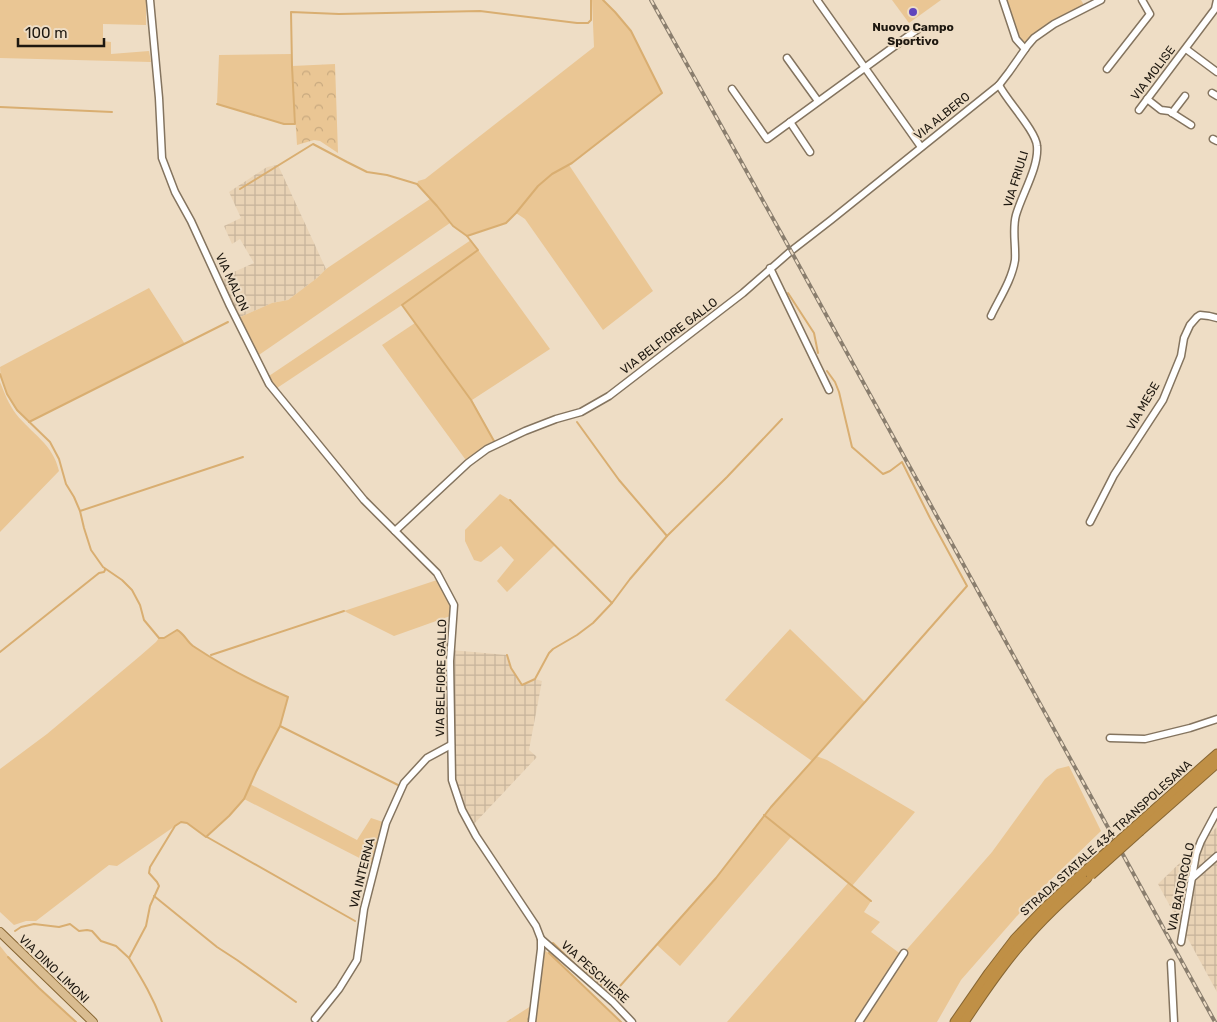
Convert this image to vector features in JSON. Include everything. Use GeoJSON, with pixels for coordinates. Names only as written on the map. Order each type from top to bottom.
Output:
{"type":"FeatureCollection","features":[{"type":"Feature","properties":{"kind":"highway","name":"STRADA STATALE 434 TRANSPOLESANA"},"geometry":{"type":"LineString","coordinates":[[1138,829],[1217,754]]}},
{"type":"Feature","properties":{"kind":"highway","name":"STRADA STATALE 434 TRANSPOLESANA"},"geometry":{"type":"LineString","coordinates":[[950,1022],[960,1020],[989,973],[1015,939],[1046,906],[1085,876],[1217,763]]}},
{"type":"Feature","properties":{"kind":"main road","name":"VIA DINO LIMONI"},"geometry":{"type":"LineString","coordinates":[[0,932],[93,1022]]}},
{"type":"Feature","properties":{"kind":"street","name":"VIA MALON"},"geometry":{"type":"LineString","coordinates":[[150,0],[159,98],[162,158],[175,192],[191,221],[230,306],[269,384],[363,498],[395,530]]}},
{"type":"Feature","properties":{"kind":"street"},"geometry":{"type":"LineString","coordinates":[[817,0],[921,147]]}},
{"type":"Feature","properties":{"kind":"street"},"geometry":{"type":"LineString","coordinates":[[1003,0],[1016,39],[1025,49]]}},
{"type":"Feature","properties":{"kind":"street","name":"VIA ALBERO"},"geometry":{"type":"LineString","coordinates":[[794,249],[999,85],[1034,38],[1073,13],[1101,0]]}},
{"type":"Feature","properties":{"kind":"street"},"geometry":{"type":"LineString","coordinates":[[1107,69],[1150,14],[1142,0]]}},
{"type":"Feature","properties":{"kind":"street","name":"VIA MOLISE"},"geometry":{"type":"LineString","coordinates":[[1139,110],[1215,9],[1217,0]]}},
{"type":"Feature","properties":{"kind":"street"},"geometry":{"type":"LineString","coordinates":[[732,89],[767,139],[918,29]]}},
{"type":"Feature","properties":{"kind":"street","name":"VIA MOLISE"},"geometry":{"type":"LineString","coordinates":[[1186,49],[1217,72]]}},
{"type":"Feature","properties":{"kind":"street"},"geometry":{"type":"LineString","coordinates":[[786,58],[818,102]]}},
{"type":"Feature","properties":{"kind":"street","name":"VIA FRIULI"},"geometry":{"type":"LineString","coordinates":[[991,316],[1010,277],[1015,260],[1016,216],[1032,172],[1037,144],[1031,131],[999,85]]}},
{"type":"Feature","properties":{"kind":"street"},"geometry":{"type":"LineString","coordinates":[[1172,113],[1185,96]]}},
{"type":"Feature","properties":{"kind":"street"},"geometry":{"type":"LineString","coordinates":[[1147,99],[1161,110],[1169,111],[1190,124]]}},
{"type":"Feature","properties":{"kind":"street"},"geometry":{"type":"LineString","coordinates":[[790,122],[810,152]]}},
{"type":"Feature","properties":{"kind":"street","name":"VIA BELFIORE GALLO"},"geometry":{"type":"LineString","coordinates":[[536,926],[476,836],[462,810],[452,780],[450,661],[454,605],[437,574],[395,530],[468,463],[496,444],[556,419],[581,412],[610,396],[743,294],[770,268],[794,249]]}},
{"type":"Feature","properties":{"kind":"street"},"geometry":{"type":"LineString","coordinates":[[770,268],[828,390]]}},
{"type":"Feature","properties":{"kind":"street","name":"VIA MESE"},"geometry":{"type":"LineString","coordinates":[[1090,522],[1114,475],[1163,400],[1181,356],[1184,338],[1190,325],[1200,315],[1217,318]]}},
{"type":"Feature","properties":{"kind":"street"},"geometry":{"type":"LineString","coordinates":[[1110,738],[1145,739],[1217,719]]}},
{"type":"Feature","properties":{"kind":"street","name":"VIA INTERNA"},"geometry":{"type":"LineString","coordinates":[[315,1019],[339,989],[357,960],[364,909],[386,822],[404,783],[427,758],[451,745]]}},
{"type":"Feature","properties":{"kind":"street","name":"VIA BATORCOLO"},"geometry":{"type":"LineString","coordinates":[[1181,942],[1198,848],[1217,811]]}},
{"type":"Feature","properties":{"kind":"street"},"geometry":{"type":"LineString","coordinates":[[1191,879],[1217,856]]}},
{"type":"Feature","properties":{"kind":"street","name":"VIA PESCHIERE"},"geometry":{"type":"LineString","coordinates":[[532,1022],[541,939],[536,926]]}},
{"type":"Feature","properties":{"kind":"street","name":"VIA PESCHIERE"},"geometry":{"type":"LineString","coordinates":[[541,939],[613,1002],[632,1022]]}},
{"type":"Feature","properties":{"kind":"street"},"geometry":{"type":"LineString","coordinates":[[859,1022],[904,953]]}},
{"type":"Feature","properties":{"kind":"street"},"geometry":{"type":"LineString","coordinates":[[1171,963],[1174,1022]]}},
{"type":"Feature","properties":{"kind":"shaded area"},"geometry":{"type":"Polygon","coordinates":[[[278,165],[326,269],[288,300],[272,303],[236,319],[218,279],[254,263],[240,239],[232,244],[224,226],[241,218],[229,192],[267,167],[278,165]]]}},
{"type":"Feature","properties":{"kind":"shaded area"},"geometry":{"type":"Polygon","coordinates":[[[451,650],[507,655],[511,668],[522,685],[535,679],[542,681],[529,750],[537,757],[471,827],[452,780],[451,650]]]}},
{"type":"Feature","properties":{"kind":"shaded area"},"geometry":{"type":"Polygon","coordinates":[[[1217,827],[1217,992],[1158,884],[1217,827]]]}},
{"type":"Feature","properties":{"kind":"green space"},"geometry":{"type":"Polygon","coordinates":[[[0,0],[146,0],[146,25],[103,24],[103,41],[111,42],[111,54],[149,51],[151,62],[0,58],[0,0]]]}},
{"type":"Feature","properties":{"kind":"green space"},"geometry":{"type":"Polygon","coordinates":[[[592,0],[603,0],[631,31],[662,93],[569,165],[653,291],[603,330],[525,219],[516,213],[506,223],[467,236],[450,223],[256,357],[236,319],[272,303],[288,300],[326,269],[430,199],[417,184],[418,181],[425,179],[594,47],[592,0]]]}},
{"type":"Feature","properties":{"kind":"green space","name":"Nuovo Campo Sportivo"},"geometry":{"type":"Polygon","coordinates":[[[892,0],[941,0],[909,23],[892,0]]]}},
{"type":"Feature","properties":{"kind":"green space"},"geometry":{"type":"Polygon","coordinates":[[[1005,0],[1081,0],[1084,5],[1036,33],[1023,44],[1018,37],[1005,0]]]}},
{"type":"Feature","properties":{"kind":"green space"},"geometry":{"type":"Polygon","coordinates":[[[292,54],[295,124],[284,124],[217,104],[219,55],[292,54]]]}},
{"type":"Feature","properties":{"kind":"green space"},"geometry":{"type":"Polygon","coordinates":[[[335,64],[338,153],[320,141],[314,140],[297,145],[292,66],[335,64]]]}},
{"type":"Feature","properties":{"kind":"green space"},"geometry":{"type":"Polygon","coordinates":[[[471,240],[550,349],[472,400],[496,444],[468,463],[382,345],[415,323],[402,305],[274,390],[266,378],[471,240]]]}},
{"type":"Feature","properties":{"kind":"green space"},"geometry":{"type":"Polygon","coordinates":[[[149,288],[185,344],[29,422],[17,411],[5,390],[0,367],[149,288]]]}},
{"type":"Feature","properties":{"kind":"green space"},"geometry":{"type":"Polygon","coordinates":[[[0,382],[13,410],[47,446],[59,471],[0,532],[0,382]]]}},
{"type":"Feature","properties":{"kind":"green space"},"geometry":{"type":"Polygon","coordinates":[[[500,494],[510,500],[555,545],[507,592],[497,581],[514,560],[501,546],[481,562],[474,560],[465,541],[465,530],[500,494]]]}},
{"type":"Feature","properties":{"kind":"green space"},"geometry":{"type":"Polygon","coordinates":[[[440,579],[454,605],[453,615],[394,636],[344,611],[440,579]]]}},
{"type":"Feature","properties":{"kind":"green space"},"geometry":{"type":"Polygon","coordinates":[[[790,629],[865,702],[816,756],[827,760],[915,812],[852,886],[871,901],[864,912],[880,922],[871,932],[902,955],[992,852],[1045,779],[1057,769],[1069,766],[1101,831],[1038,892],[961,980],[937,1022],[727,1022],[848,883],[791,837],[680,966],[657,945],[716,878],[764,815],[812,761],[725,700],[790,629]]]}},
{"type":"Feature","properties":{"kind":"green space"},"geometry":{"type":"Polygon","coordinates":[[[177,630],[193,646],[216,660],[288,697],[280,726],[250,784],[357,840],[371,818],[386,823],[375,866],[244,799],[206,837],[187,823],[181,822],[117,866],[109,865],[36,921],[26,921],[14,925],[0,912],[0,769],[47,734],[159,638],[164,638],[177,630]]]}},
{"type":"Feature","properties":{"kind":"green space"},"geometry":{"type":"Polygon","coordinates":[[[0,946],[27,976],[76,1022],[0,1022],[0,946]]]}},
{"type":"Feature","properties":{"kind":"green space"},"geometry":{"type":"Polygon","coordinates":[[[541,949],[549,953],[621,1022],[532,1022],[541,949]]]}},
{"type":"Feature","properties":{"kind":"green space"},"geometry":{"type":"Polygon","coordinates":[[[534,1004],[532,1022],[506,1022],[534,1004]]]}},
{"type":"Feature","properties":{"kind":"waterway"},"geometry":{"type":"LineString","coordinates":[[217,104],[284,124],[295,124],[291,12],[339,14],[480,11],[588,23],[591,20],[591,0]]}},
{"type":"Feature","properties":{"kind":"waterway"},"geometry":{"type":"LineString","coordinates":[[240,189],[313,144],[367,172],[387,175],[417,184],[453,226],[467,236],[506,223],[538,186],[552,174],[572,163],[662,93],[631,31],[603,0]]}},
{"type":"Feature","properties":{"kind":"waterway"},"geometry":{"type":"LineString","coordinates":[[0,107],[112,112]]}},
{"type":"Feature","properties":{"kind":"waterway"},"geometry":{"type":"LineString","coordinates":[[467,236],[478,250],[402,305],[471,400],[494,441]]}},
{"type":"Feature","properties":{"kind":"waterway"},"geometry":{"type":"LineString","coordinates":[[788,293],[814,333],[818,353]]}},
{"type":"Feature","properties":{"kind":"waterway"},"geometry":{"type":"LineString","coordinates":[[29,422],[228,322]]}},
{"type":"Feature","properties":{"kind":"waterway"},"geometry":{"type":"LineString","coordinates":[[553,943],[612,995],[716,878],[771,807],[967,586],[902,462],[883,474],[852,447],[839,392],[827,371]]}},
{"type":"Feature","properties":{"kind":"waterway"},"geometry":{"type":"LineString","coordinates":[[0,374],[7,394],[17,410],[50,442],[59,459],[66,484],[80,511],[91,550],[103,567],[122,580],[132,590],[140,605],[144,620],[159,638],[164,638],[177,630],[193,646],[216,660],[288,697],[280,726],[244,799],[206,837],[187,823],[181,822],[175,826],[150,867],[149,873],[159,886],[150,906],[146,926],[129,958],[143,981],[162,1022]]}},
{"type":"Feature","properties":{"kind":"waterway"},"geometry":{"type":"LineString","coordinates":[[507,655],[511,668],[522,685],[535,679],[549,653],[593,623],[612,603],[667,536],[782,419]]}},
{"type":"Feature","properties":{"kind":"waterway"},"geometry":{"type":"LineString","coordinates":[[577,422],[619,480],[667,536]]}},
{"type":"Feature","properties":{"kind":"waterway"},"geometry":{"type":"LineString","coordinates":[[80,511],[243,457]]}},
{"type":"Feature","properties":{"kind":"waterway"},"geometry":{"type":"LineString","coordinates":[[510,500],[612,603]]}},
{"type":"Feature","properties":{"kind":"waterway"},"geometry":{"type":"LineString","coordinates":[[0,652],[99,573],[104,572],[105,569]]}},
{"type":"Feature","properties":{"kind":"waterway"},"geometry":{"type":"LineString","coordinates":[[211,655],[344,611]]}},
{"type":"Feature","properties":{"kind":"waterway"},"geometry":{"type":"LineString","coordinates":[[280,726],[398,785]]}},
{"type":"Feature","properties":{"kind":"waterway"},"geometry":{"type":"LineString","coordinates":[[764,815],[871,901]]}},
{"type":"Feature","properties":{"kind":"waterway"},"geometry":{"type":"LineString","coordinates":[[207,837],[355,921]]}},
{"type":"Feature","properties":{"kind":"waterway"},"geometry":{"type":"LineString","coordinates":[[154,896],[217,947],[296,1002]]}},
{"type":"Feature","properties":{"kind":"waterway"},"geometry":{"type":"LineString","coordinates":[[15,931],[21,927],[34,924],[59,927],[70,924],[79,931],[92,931],[101,941],[116,946],[129,958]]}},
{"type":"Feature","properties":{"kind":"waterway"},"geometry":{"type":"LineString","coordinates":[[549,953],[621,1022]]}},
{"type":"Feature","properties":{"kind":"waterway"},"geometry":{"type":"LineString","coordinates":[[8,957],[76,1022]]}},
{"type":"Feature","properties":{"kind":"railway"},"geometry":{"type":"LineString","coordinates":[[651,0],[1215,1022]]}},
{"type":"Feature","properties":{"kind":"place","name":"Nuovo Campo Sportivo"},"geometry":{"type":"Point","coordinates":[913,12]}}]}
